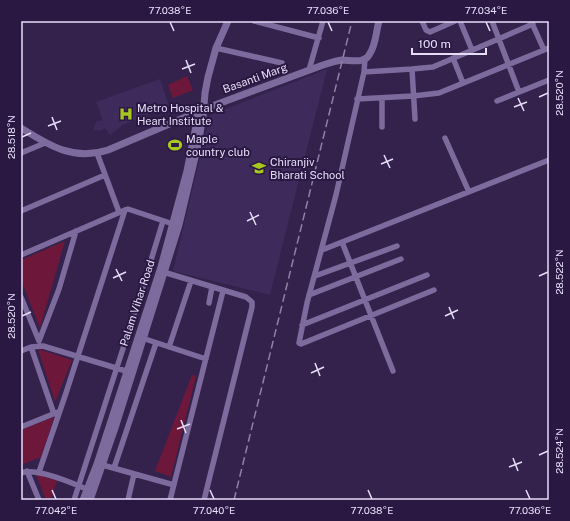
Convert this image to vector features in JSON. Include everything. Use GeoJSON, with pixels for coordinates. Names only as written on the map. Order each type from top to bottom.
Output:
{"type":"FeatureCollection","features":[{"type":"Feature","properties":{"kind":"street","name":"Palam Vihar Road"},"geometry":{"type":"LineString","coordinates":[[83,500],[90,491],[100,464],[162,271],[179,225],[190,182],[203,117],[206,88],[216,48],[228,21]]}},
{"type":"Feature","properties":{"kind":"street"},"geometry":{"type":"LineString","coordinates":[[254,21],[318,38]]}},
{"type":"Feature","properties":{"kind":"street"},"geometry":{"type":"LineString","coordinates":[[309,70],[323,21]]}},
{"type":"Feature","properties":{"kind":"street"},"geometry":{"type":"LineString","coordinates":[[379,21],[369,56],[365,58],[364,72],[336,195],[309,295],[299,342],[300,344],[434,290]]}},
{"type":"Feature","properties":{"kind":"street"},"geometry":{"type":"LineString","coordinates":[[422,21],[426,30],[430,32],[455,21]]}},
{"type":"Feature","properties":{"kind":"street"},"geometry":{"type":"LineString","coordinates":[[460,21],[472,50]]}},
{"type":"Feature","properties":{"kind":"street"},"geometry":{"type":"LineString","coordinates":[[492,21],[519,92]]}},
{"type":"Feature","properties":{"kind":"street"},"geometry":{"type":"LineString","coordinates":[[357,99],[433,94],[463,84],[546,49],[532,23],[433,67],[364,72]]}},
{"type":"Feature","properties":{"kind":"street"},"geometry":{"type":"LineString","coordinates":[[216,48],[282,63]]}},
{"type":"Feature","properties":{"kind":"street","name":"Basanti Marg"},"geometry":{"type":"LineString","coordinates":[[21,128],[45,143],[75,154],[97,153],[108,150],[203,110],[309,70],[342,60],[358,61],[365,58]]}},
{"type":"Feature","properties":{"kind":"street"},"geometry":{"type":"LineString","coordinates":[[453,58],[463,84]]}},
{"type":"Feature","properties":{"kind":"street"},"geometry":{"type":"LineString","coordinates":[[412,69],[415,119]]}},
{"type":"Feature","properties":{"kind":"street"},"geometry":{"type":"LineString","coordinates":[[497,100],[549,80]]}},
{"type":"Feature","properties":{"kind":"street"},"geometry":{"type":"LineString","coordinates":[[382,98],[382,127]]}},
{"type":"Feature","properties":{"kind":"street","name":"Palam Vihar Road"},"geometry":{"type":"LineString","coordinates":[[162,271],[198,116],[203,110]]}},
{"type":"Feature","properties":{"kind":"street"},"geometry":{"type":"LineString","coordinates":[[445,138],[469,192]]}},
{"type":"Feature","properties":{"kind":"street"},"geometry":{"type":"LineString","coordinates":[[21,153],[45,143]]}},
{"type":"Feature","properties":{"kind":"street"},"geometry":{"type":"LineString","coordinates":[[39,472],[57,413],[78,356],[122,211],[105,175],[97,153]]}},
{"type":"Feature","properties":{"kind":"street"},"geometry":{"type":"LineString","coordinates":[[322,250],[549,160]]}},
{"type":"Feature","properties":{"kind":"street"},"geometry":{"type":"LineString","coordinates":[[21,211],[105,175]]}},
{"type":"Feature","properties":{"kind":"street"},"geometry":{"type":"LineString","coordinates":[[21,255],[122,211],[128,210],[173,224]]}},
{"type":"Feature","properties":{"kind":"street"},"geometry":{"type":"LineString","coordinates":[[74,500],[163,221]]}},
{"type":"Feature","properties":{"kind":"street"},"geometry":{"type":"LineString","coordinates":[[21,351],[39,343],[59,289],[76,231]]}},
{"type":"Feature","properties":{"kind":"street"},"geometry":{"type":"LineString","coordinates":[[342,242],[393,371]]}},
{"type":"Feature","properties":{"kind":"street"},"geometry":{"type":"LineString","coordinates":[[315,276],[396,246]]}},
{"type":"Feature","properties":{"kind":"street"},"geometry":{"type":"LineString","coordinates":[[309,295],[356,278],[401,259]]}},
{"type":"Feature","properties":{"kind":"street"},"geometry":{"type":"LineString","coordinates":[[162,271],[249,298],[252,304],[204,500]]}},
{"type":"Feature","properties":{"kind":"street"},"geometry":{"type":"LineString","coordinates":[[302,325],[427,275]]}},
{"type":"Feature","properties":{"kind":"street"},"geometry":{"type":"LineString","coordinates":[[169,347],[191,281]]}},
{"type":"Feature","properties":{"kind":"street"},"geometry":{"type":"LineString","coordinates":[[209,303],[212,287]]}},
{"type":"Feature","properties":{"kind":"street"},"geometry":{"type":"LineString","coordinates":[[170,500],[223,291]]}},
{"type":"Feature","properties":{"kind":"street"},"geometry":{"type":"LineString","coordinates":[[21,297],[39,343]]}},
{"type":"Feature","properties":{"kind":"street","name":"Palam Vihar Road"},"geometry":{"type":"LineString","coordinates":[[100,464],[126,371],[140,338]]}},
{"type":"Feature","properties":{"kind":"street"},"geometry":{"type":"LineString","coordinates":[[140,338],[206,359]]}},
{"type":"Feature","properties":{"kind":"street"},"geometry":{"type":"LineString","coordinates":[[39,343],[126,371]]}},
{"type":"Feature","properties":{"kind":"street"},"geometry":{"type":"LineString","coordinates":[[114,468],[156,343]]}},
{"type":"Feature","properties":{"kind":"street"},"geometry":{"type":"LineString","coordinates":[[31,347],[57,413]]}},
{"type":"Feature","properties":{"kind":"street"},"geometry":{"type":"LineString","coordinates":[[21,427],[57,413]]}},
{"type":"Feature","properties":{"kind":"street"},"geometry":{"type":"LineString","coordinates":[[100,464],[174,485]]}},
{"type":"Feature","properties":{"kind":"street"},"geometry":{"type":"LineString","coordinates":[[39,500],[24,472],[39,472],[90,491]]}},
{"type":"Feature","properties":{"kind":"street"},"geometry":{"type":"LineString","coordinates":[[128,500],[134,474]]}},
{"type":"Feature","properties":{"kind":"street","name":"Palam Vihar Road"},"geometry":{"type":"LineString","coordinates":[[90,491],[90,500]]}},
{"type":"Feature","properties":{"kind":"shaded area"},"geometry":{"type":"Polygon","coordinates":[[[327,69],[270,295],[173,271],[210,115],[327,69]]]}},
{"type":"Feature","properties":{"kind":"shaded area"},"geometry":{"type":"Polygon","coordinates":[[[187,76],[193,90],[173,98],[168,85],[187,76]]]}},
{"type":"Feature","properties":{"kind":"shaded area","name":"Metro Hospital & Heart Institute"},"geometry":{"type":"Polygon","coordinates":[[[160,79],[169,106],[123,125],[110,135],[105,128],[101,131],[94,130],[94,126],[97,121],[103,120],[96,102],[160,79]]]}},
{"type":"Feature","properties":{"kind":"shaded area"},"geometry":{"type":"Polygon","coordinates":[[[65,241],[40,328],[21,280],[21,260],[65,241]]]}},
{"type":"Feature","properties":{"kind":"shaded area"},"geometry":{"type":"Polygon","coordinates":[[[38,349],[72,360],[55,402],[38,349]]]}},
{"type":"Feature","properties":{"kind":"shaded area"},"geometry":{"type":"Polygon","coordinates":[[[192,375],[196,376],[171,477],[155,471],[192,375]]]}},
{"type":"Feature","properties":{"kind":"shaded area"},"geometry":{"type":"Polygon","coordinates":[[[54,417],[41,457],[21,465],[21,430],[54,417]]]}},
{"type":"Feature","properties":{"kind":"shaded area"},"geometry":{"type":"Polygon","coordinates":[[[36,474],[57,481],[51,500],[46,500],[36,474]]]}},
{"type":"Feature","properties":{"kind":"railway"},"geometry":{"type":"LineString","coordinates":[[234,500],[352,21]]}},
{"type":"Feature","properties":{"kind":"place","name":"Metro Hospital & Heart Institute"},"geometry":{"type":"Point","coordinates":[126,114]}},
{"type":"Feature","properties":{"kind":"place","name":"Maple country club"},"geometry":{"type":"Point","coordinates":[175,145]}},
{"type":"Feature","properties":{"kind":"place","name":"Chiranjiv Bharati School"},"geometry":{"type":"Point","coordinates":[259,168]}}]}
